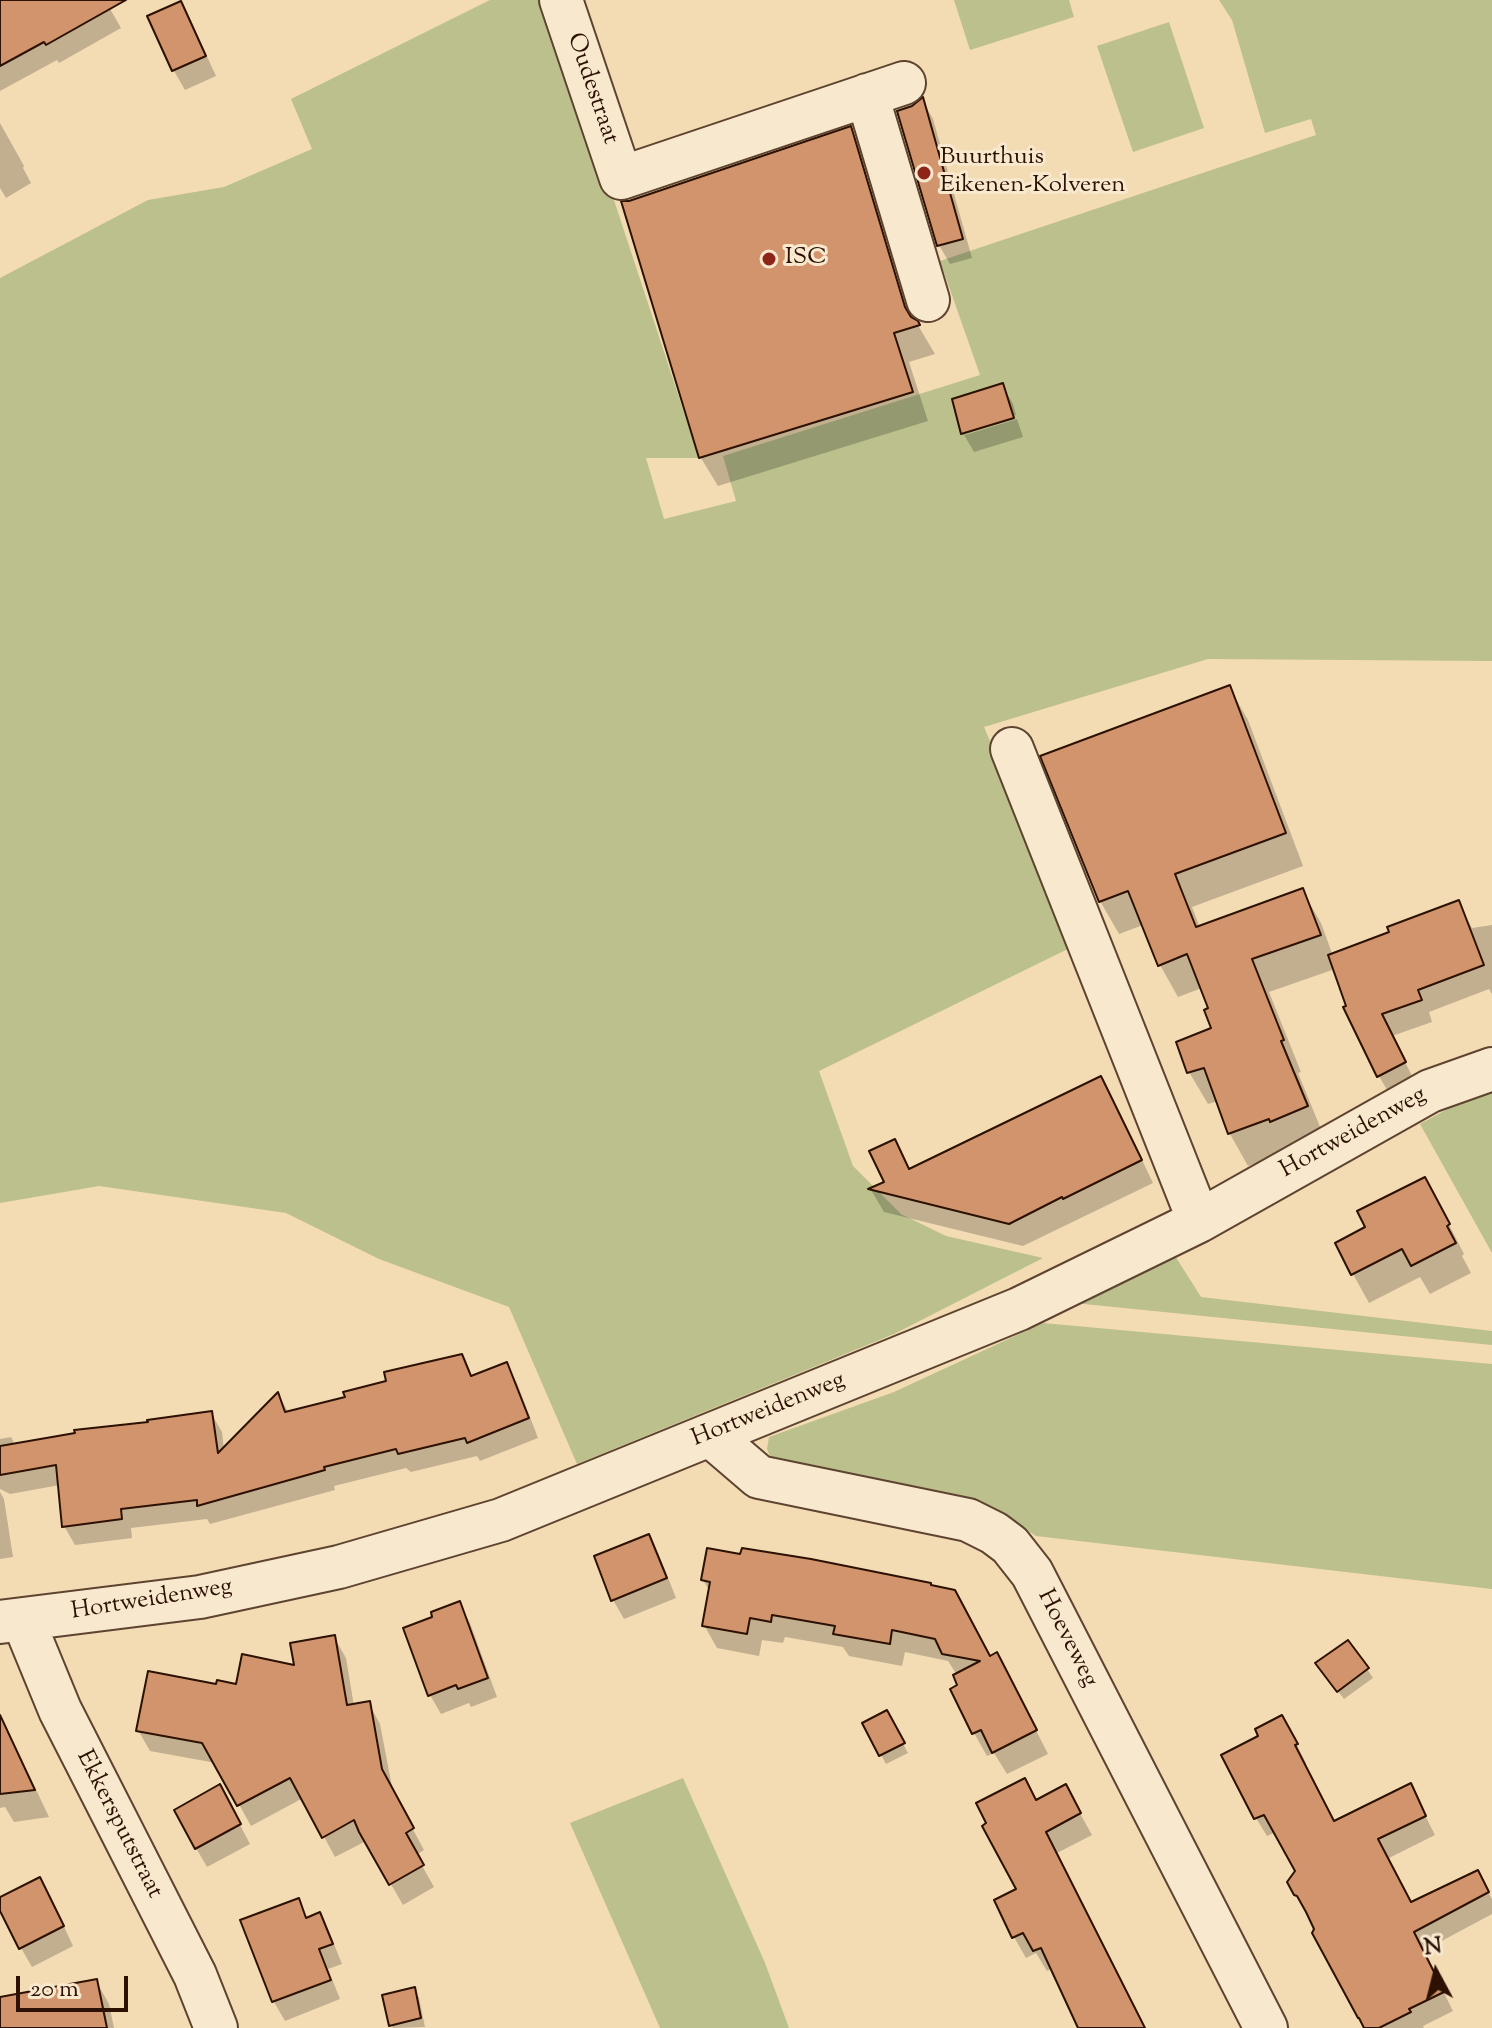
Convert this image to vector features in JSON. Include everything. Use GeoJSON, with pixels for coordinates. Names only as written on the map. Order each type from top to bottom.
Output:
{"type":"FeatureCollection","features":[{"type":"Feature","properties":{"kind":"street","name":"Oudestraat"},"geometry":{"type":"LineString","coordinates":[[561,0],[621,178],[885,89],[928,300]]}},
{"type":"Feature","properties":{"kind":"street"},"geometry":{"type":"LineString","coordinates":[[1012,749],[1199,1221]]}},
{"type":"Feature","properties":{"kind":"street","name":"Hortweidenweg"},"geometry":{"type":"LineString","coordinates":[[12,1621],[200,1597],[339,1567],[501,1520],[1019,1309],[1199,1221],[1430,1091],[1492,1069]]}},
{"type":"Feature","properties":{"kind":"street","name":"Hoeveweg"},"geometry":{"type":"LineString","coordinates":[[710,1435],[759,1477],[968,1520],[1010,1545],[1032,1573],[1266,2028]]}},
{"type":"Feature","properties":{"kind":"street","name":"Ekkersputstraat"},"geometry":{"type":"LineString","coordinates":[[12,1621],[195,1975],[216,2028]]}},
{"type":"Feature","properties":{"kind":"green space"},"geometry":{"type":"Polygon","coordinates":[[[490,0],[548,0],[699,458],[646,458],[664,519],[736,501],[723,456],[980,375],[940,261],[1316,135],[1311,119],[1265,133],[1232,20],[1219,0],[1492,0],[1492,661],[1208,659],[984,727],[1076,945],[819,1071],[853,1166],[901,1214],[946,1236],[1043,1258],[894,1334],[577,1464],[509,1307],[379,1259],[286,1213],[99,1186],[0,1203],[0,278],[148,200],[224,187],[312,149],[291,99],[490,0]]]}},
{"type":"Feature","properties":{"kind":"green space"},"geometry":{"type":"Polygon","coordinates":[[[954,0],[1069,0],[1074,17],[970,50],[954,0]]]}},
{"type":"Feature","properties":{"kind":"green space"},"geometry":{"type":"Polygon","coordinates":[[[1169,22],[1204,128],[1133,152],[1097,46],[1169,22]]]}},
{"type":"Feature","properties":{"kind":"green space"},"geometry":{"type":"Polygon","coordinates":[[[1492,1085],[1492,1253],[1420,1124],[1492,1085]]]}},
{"type":"Feature","properties":{"kind":"green space"},"geometry":{"type":"Polygon","coordinates":[[[1172,1251],[1201,1297],[1492,1331],[1492,1345],[1074,1303],[1172,1251]]]}},
{"type":"Feature","properties":{"kind":"green space"},"geometry":{"type":"Polygon","coordinates":[[[1043,1323],[1492,1364],[1492,1589],[1036,1536],[998,1511],[950,1497],[773,1462],[767,1449],[769,1437],[894,1392],[1043,1323]]]}},
{"type":"Feature","properties":{"kind":"green space"},"geometry":{"type":"Polygon","coordinates":[[[683,1778],[765,1963],[789,2028],[660,2028],[570,1823],[683,1778]]]}},
{"type":"Feature","properties":{"kind":"building"},"geometry":{"type":"Polygon","coordinates":[[[0,0],[126,0],[46,45],[44,42],[0,66],[0,0]]]}},
{"type":"Feature","properties":{"kind":"building"},"geometry":{"type":"Polygon","coordinates":[[[181,1],[206,56],[172,71],[147,16],[181,1]]]}},
{"type":"Feature","properties":{"kind":"building","name":"Buurthuis Eikenen-Kolveren"},"geometry":{"type":"Polygon","coordinates":[[[923,97],[963,239],[937,246],[897,111],[912,106],[923,97]]]}},
{"type":"Feature","properties":{"kind":"building","name":"ISC"},"geometry":{"type":"Polygon","coordinates":[[[851,126],[905,307],[920,325],[894,333],[913,392],[699,458],[621,201],[629,201],[851,126]]]}},
{"type":"Feature","properties":{"kind":"building"},"geometry":{"type":"Polygon","coordinates":[[[1003,383],[1014,418],[961,434],[952,399],[1003,383]]]}},
{"type":"Feature","properties":{"kind":"building"},"geometry":{"type":"Polygon","coordinates":[[[1230,685],[1286,833],[1175,874],[1196,927],[1303,888],[1321,935],[1252,959],[1308,1106],[1270,1122],[1269,1119],[1228,1134],[1204,1068],[1187,1073],[1176,1042],[1211,1028],[1204,1010],[1208,1008],[1187,954],[1158,966],[1128,891],[1099,902],[1040,756],[1230,685]]]}},
{"type":"Feature","properties":{"kind":"building"},"geometry":{"type":"Polygon","coordinates":[[[1459,900],[1484,965],[1418,990],[1422,1000],[1382,1014],[1406,1062],[1377,1077],[1343,1007],[1346,1006],[1328,955],[1389,932],[1387,927],[1459,900]]]}},
{"type":"Feature","properties":{"kind":"building"},"geometry":{"type":"Polygon","coordinates":[[[1101,1076],[1142,1160],[1063,1199],[1009,1224],[868,1189],[884,1182],[869,1151],[895,1139],[909,1169],[1101,1076]]]}},
{"type":"Feature","properties":{"kind":"building"},"geometry":{"type":"Polygon","coordinates":[[[1425,1177],[1450,1224],[1447,1226],[1456,1243],[1411,1266],[1402,1249],[1351,1275],[1335,1243],[1365,1227],[1357,1211],[1425,1177]]]}},
{"type":"Feature","properties":{"kind":"building"},"geometry":{"type":"Polygon","coordinates":[[[462,1354],[471,1376],[507,1362],[529,1418],[467,1443],[465,1438],[398,1454],[396,1449],[324,1467],[325,1470],[197,1506],[197,1500],[121,1509],[122,1519],[62,1527],[56,1465],[0,1475],[0,1446],[75,1433],[74,1430],[212,1411],[218,1453],[278,1392],[285,1412],[345,1397],[343,1392],[386,1381],[384,1372],[462,1354]]]}},
{"type":"Feature","properties":{"kind":"building"},"geometry":{"type":"Polygon","coordinates":[[[649,1534],[667,1578],[611,1601],[594,1556],[649,1534]]]}},
{"type":"Feature","properties":{"kind":"building"},"geometry":{"type":"Polygon","coordinates":[[[707,1548],[740,1554],[742,1548],[811,1559],[955,1590],[990,1656],[997,1652],[1037,1730],[992,1753],[981,1730],[972,1734],[950,1689],[957,1685],[953,1675],[980,1661],[942,1654],[935,1639],[892,1630],[890,1644],[833,1634],[835,1626],[772,1615],[771,1622],[750,1618],[747,1634],[702,1626],[710,1582],[701,1580],[707,1548]]]}},
{"type":"Feature","properties":{"kind":"building"},"geometry":{"type":"Polygon","coordinates":[[[460,1601],[488,1678],[458,1689],[456,1685],[428,1696],[403,1628],[432,1617],[431,1612],[460,1601]]]}},
{"type":"Feature","properties":{"kind":"building"},"geometry":{"type":"Polygon","coordinates":[[[335,1635],[347,1705],[370,1701],[382,1769],[414,1828],[406,1833],[424,1865],[389,1885],[354,1820],[322,1838],[290,1778],[237,1806],[202,1743],[136,1731],[148,1671],[216,1684],[217,1680],[236,1684],[242,1654],[294,1665],[290,1643],[335,1635]]]}},
{"type":"Feature","properties":{"kind":"building"},"geometry":{"type":"Polygon","coordinates":[[[1348,1640],[1369,1668],[1337,1692],[1315,1663],[1348,1640]]]}},
{"type":"Feature","properties":{"kind":"building"},"geometry":{"type":"Polygon","coordinates":[[[887,1710],[905,1743],[879,1756],[862,1723],[887,1710]]]}},
{"type":"Feature","properties":{"kind":"building"},"geometry":{"type":"Polygon","coordinates":[[[0,1715],[35,1790],[0,1794],[0,1715]]]}},
{"type":"Feature","properties":{"kind":"building"},"geometry":{"type":"Polygon","coordinates":[[[1282,1715],[1334,1821],[1411,1783],[1426,1816],[1378,1839],[1411,1902],[1478,1870],[1489,1892],[1414,1932],[1444,1992],[1379,2028],[1364,2028],[1358,2018],[1312,1933],[1314,1929],[1306,1912],[1287,1882],[1295,1871],[1264,1815],[1254,1819],[1221,1755],[1258,1736],[1255,1729],[1282,1715]]]}},
{"type":"Feature","properties":{"kind":"building"},"geometry":{"type":"Polygon","coordinates":[[[1025,1778],[1036,1800],[1066,1784],[1081,1813],[1046,1832],[1145,2028],[1078,2028],[1041,1948],[1033,1951],[1023,1933],[1012,1938],[994,1900],[1016,1889],[982,1826],[986,1823],[976,1803],[1025,1778]]]}},
{"type":"Feature","properties":{"kind":"building"},"geometry":{"type":"Polygon","coordinates":[[[220,1784],[241,1824],[195,1849],[174,1810],[220,1784]]]}},
{"type":"Feature","properties":{"kind":"building"},"geometry":{"type":"Polygon","coordinates":[[[40,1877],[64,1926],[19,1949],[0,1911],[0,1897],[40,1877]]]}},
{"type":"Feature","properties":{"kind":"building"},"geometry":{"type":"Polygon","coordinates":[[[299,1898],[306,1918],[320,1912],[333,1944],[319,1949],[331,1980],[272,2002],[240,1920],[299,1898]]]}},
{"type":"Feature","properties":{"kind":"building"},"geometry":{"type":"Polygon","coordinates":[[[97,1979],[107,2028],[0,2028],[0,1997],[97,1979]]]}},
{"type":"Feature","properties":{"kind":"building"},"geometry":{"type":"Polygon","coordinates":[[[415,1987],[421,2018],[389,2026],[382,1995],[415,1987]]]}},
{"type":"Feature","properties":{"kind":"place","name":"Buurthuis Eikenen-Kolveren"},"geometry":{"type":"Point","coordinates":[924,173]}},
{"type":"Feature","properties":{"kind":"place","name":"ISC"},"geometry":{"type":"Point","coordinates":[769,259]}}]}
